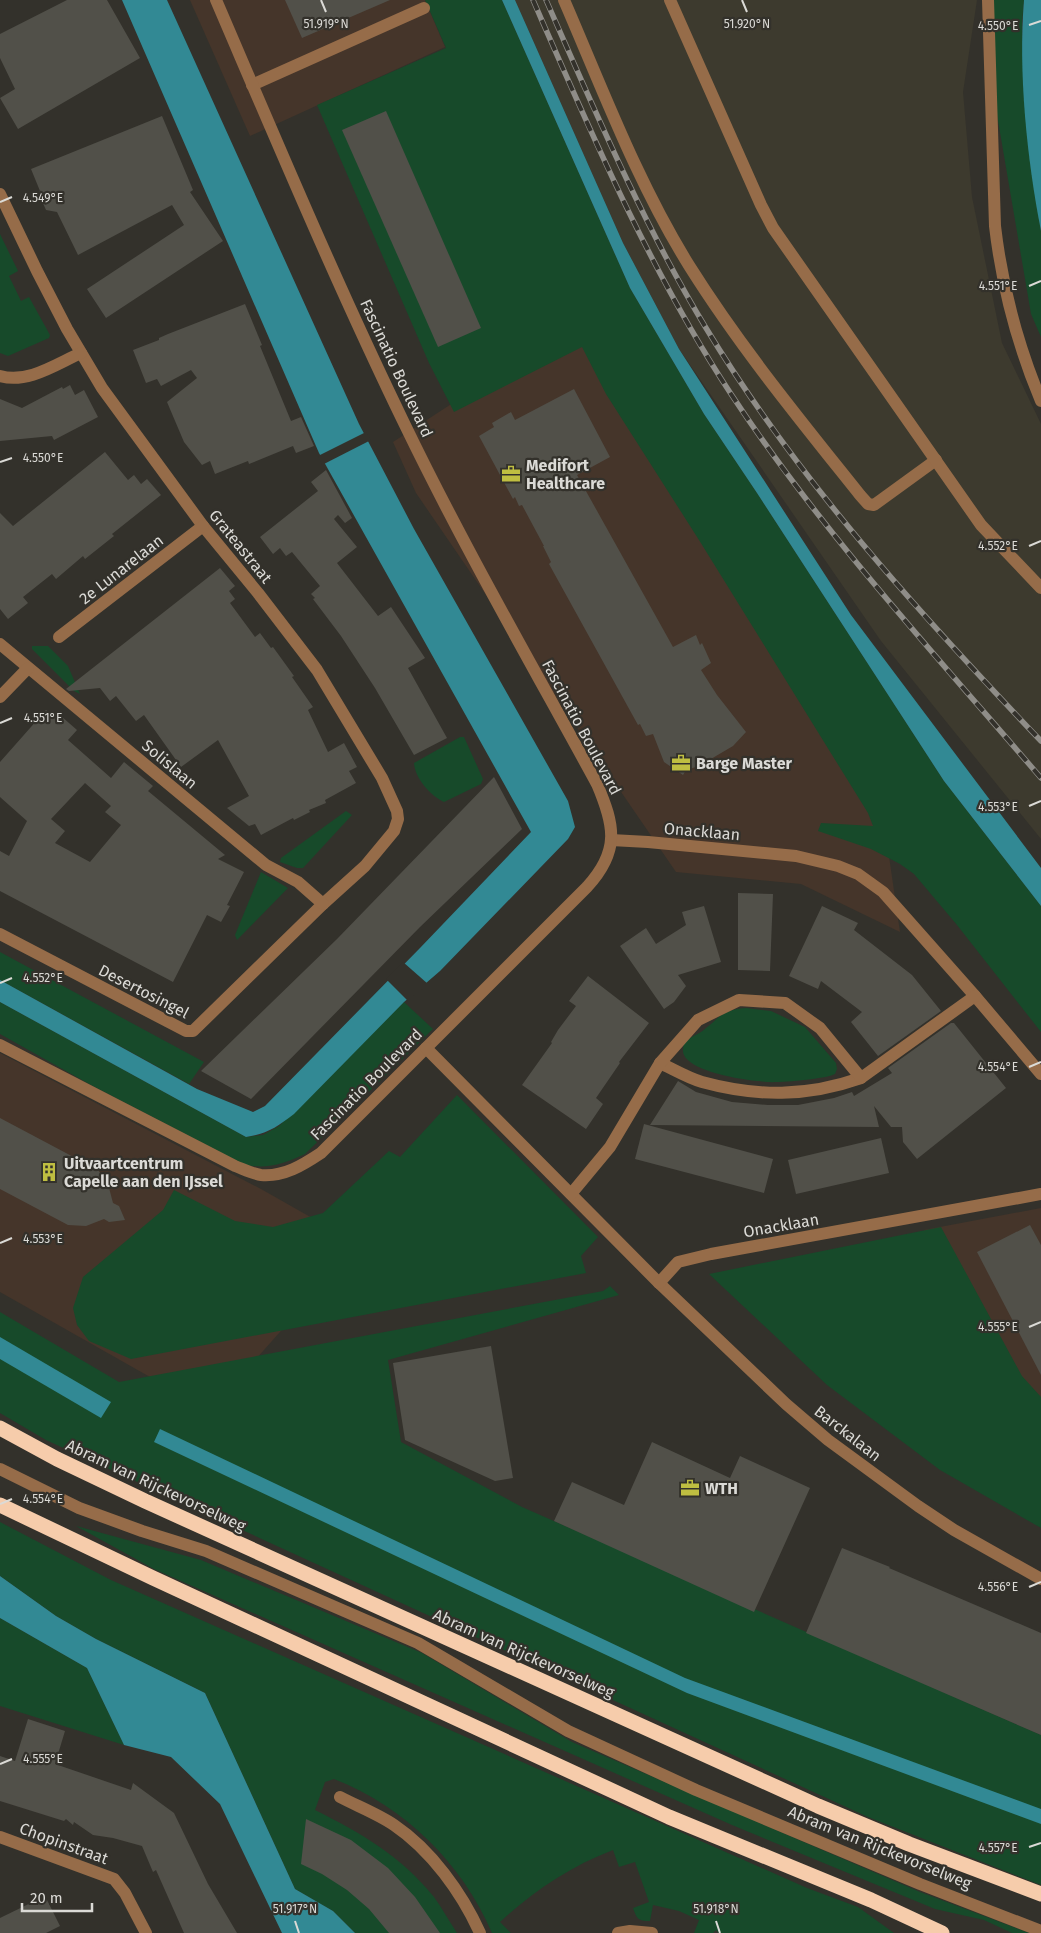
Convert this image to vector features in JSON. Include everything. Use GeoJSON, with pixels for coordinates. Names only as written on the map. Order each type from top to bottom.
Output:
{"type":"FeatureCollection","features":[{"type":"Feature","properties":{"kind":"highway","name":"Abram van Rijckevorselweg"},"geometry":{"type":"LineString","coordinates":[[0,1428],[57,1459],[145,1501],[818,1806],[909,1844],[1041,1894]]}},
{"type":"Feature","properties":{"kind":"highway"},"geometry":{"type":"LineString","coordinates":[[0,1505],[153,1578],[669,1816],[871,1900],[942,1933]]}},
{"type":"Feature","properties":{"kind":"street","name":"Fascinatio Boulevard"},"geometry":{"type":"LineString","coordinates":[[0,1045],[234,1166],[261,1175],[281,1174],[299,1167],[321,1153],[600,873],[608,856],[611,824],[597,784],[459,532],[406,427],[311,222],[216,0]]}},
{"type":"Feature","properties":{"kind":"street"},"geometry":{"type":"LineString","coordinates":[[564,0],[643,180],[690,267],[770,382],[860,495],[868,504],[874,505],[936,460]]}},
{"type":"Feature","properties":{"kind":"street"},"geometry":{"type":"LineString","coordinates":[[670,0],[761,205],[774,228],[981,525],[1041,588]]}},
{"type":"Feature","properties":{"kind":"street"},"geometry":{"type":"LineString","coordinates":[[988,0],[995,226],[998,250],[1011,310],[1041,401]]}},
{"type":"Feature","properties":{"kind":"street"},"geometry":{"type":"LineString","coordinates":[[252,85],[424,8]]}},
{"type":"Feature","properties":{"kind":"street","name":"Grateastraat"},"geometry":{"type":"LineString","coordinates":[[0,194],[37,271],[81,353],[120,414],[203,526],[258,593],[317,670],[365,748],[395,804],[398,819],[397,826],[388,839],[365,866],[322,904]]}},
{"type":"Feature","properties":{"kind":"street"},"geometry":{"type":"LineString","coordinates":[[0,376],[12,378],[36,374],[81,353]]}},
{"type":"Feature","properties":{"kind":"street","name":"2e Lunarelaan"},"geometry":{"type":"LineString","coordinates":[[58,638],[203,526]]}},
{"type":"Feature","properties":{"kind":"street","name":"Solislaan"},"geometry":{"type":"LineString","coordinates":[[0,644],[266,865],[298,882],[322,904]]}},
{"type":"Feature","properties":{"kind":"street"},"geometry":{"type":"LineString","coordinates":[[0,697],[28,668]]}},
{"type":"Feature","properties":{"kind":"street","name":"Onacklaan"},"geometry":{"type":"LineString","coordinates":[[611,840],[796,856],[838,866],[858,874],[883,892],[1041,1074]]}},
{"type":"Feature","properties":{"kind":"street","name":"Desertosingel"},"geometry":{"type":"LineString","coordinates":[[0,934],[186,1031],[193,1030],[199,1026],[322,904]]}},
{"type":"Feature","properties":{"kind":"street"},"geometry":{"type":"LineString","coordinates":[[660,1063],[700,1082],[752,1091],[799,1093],[835,1087],[861,1078],[975,996]]}},
{"type":"Feature","properties":{"kind":"street"},"geometry":{"type":"LineString","coordinates":[[570,1194],[610,1147],[660,1063],[698,1020],[739,1000],[785,1003],[820,1028],[861,1078]]}},
{"type":"Feature","properties":{"kind":"street"},"geometry":{"type":"LineString","coordinates":[[426,1048],[659,1283]]}},
{"type":"Feature","properties":{"kind":"street","name":"Onacklaan"},"geometry":{"type":"LineString","coordinates":[[659,1283],[678,1262],[711,1254],[1041,1194]]}},
{"type":"Feature","properties":{"kind":"street","name":"Barckalaan"},"geometry":{"type":"LineString","coordinates":[[659,1283],[786,1404],[828,1440],[873,1474],[954,1530],[1041,1579]]}},
{"type":"Feature","properties":{"kind":"street","name":"Abram van Rijckevorselweg"},"geometry":{"type":"LineString","coordinates":[[0,1469],[79,1508],[142,1531],[206,1551],[418,1643],[568,1731],[696,1790],[920,1884],[1041,1931]]}},
{"type":"Feature","properties":{"kind":"street"},"geometry":{"type":"LineString","coordinates":[[340,1797],[394,1826],[428,1855],[451,1883],[480,1933]]}},
{"type":"Feature","properties":{"kind":"street","name":"Chopinstraat"},"geometry":{"type":"LineString","coordinates":[[0,1837],[114,1879],[125,1893],[146,1933]]}},
{"type":"Feature","properties":{"kind":"street"},"geometry":{"type":"LineString","coordinates":[[618,1933],[630,1931],[652,1933]]}},
{"type":"Feature","properties":{"kind":"shaded area"},"geometry":{"type":"Polygon","coordinates":[[[190,0],[425,0],[445,47],[250,136],[190,0]]]}},
{"type":"Feature","properties":{"kind":"shaded area"},"geometry":{"type":"Polygon","coordinates":[[[515,0],[977,0],[963,92],[972,197],[1002,343],[1041,424],[1041,839],[881,641],[679,349],[623,243],[515,0]]]}},
{"type":"Feature","properties":{"kind":"shaded area"},"geometry":{"type":"Polygon","coordinates":[[[580,320],[883,815],[900,932],[801,884],[676,872],[416,493],[393,442],[580,320]]]}},
{"type":"Feature","properties":{"kind":"shaded area"},"geometry":{"type":"Polygon","coordinates":[[[0,1053],[261,1189],[358,1244],[210,1411],[0,1292],[0,1053]]]}},
{"type":"Feature","properties":{"kind":"shaded area"},"geometry":{"type":"Polygon","coordinates":[[[1041,1208],[1041,1431],[924,1230],[1041,1208]]]}},
{"type":"Feature","properties":{"kind":"green space"},"geometry":{"type":"Polygon","coordinates":[[[425,0],[502,0],[630,288],[704,414],[944,781],[1041,906],[1041,1032],[957,925],[914,874],[900,864],[871,849],[818,831],[821,823],[873,826],[868,813],[606,394],[582,347],[454,412],[429,363],[317,105],[446,48],[425,0]]]}},
{"type":"Feature","properties":{"kind":"green space"},"geometry":{"type":"Polygon","coordinates":[[[993,0],[1024,0],[1022,23],[1024,92],[1031,166],[1041,231],[1041,337],[1031,314],[995,103],[993,0]]]}},
{"type":"Feature","properties":{"kind":"green space"},"geometry":{"type":"Polygon","coordinates":[[[0,234],[18,271],[9,276],[21,301],[29,297],[50,335],[49,338],[8,356],[0,353],[0,234]]]}},
{"type":"Feature","properties":{"kind":"green space"},"geometry":{"type":"Polygon","coordinates":[[[32,646],[48,646],[68,666],[80,694],[74,691],[32,649],[32,646]]]}},
{"type":"Feature","properties":{"kind":"green space"},"geometry":{"type":"Polygon","coordinates":[[[460,737],[464,737],[483,779],[481,784],[444,802],[434,796],[424,786],[417,775],[414,763],[460,737]]]}},
{"type":"Feature","properties":{"kind":"green space"},"geometry":{"type":"Polygon","coordinates":[[[346,811],[352,815],[303,868],[297,868],[280,862],[281,858],[346,811]]]}},
{"type":"Feature","properties":{"kind":"green space"},"geometry":{"type":"Polygon","coordinates":[[[261,872],[288,888],[237,940],[235,935],[261,872]]]}},
{"type":"Feature","properties":{"kind":"green space"},"geometry":{"type":"Polygon","coordinates":[[[0,952],[204,1062],[189,1084],[0,980],[0,952]]]}},
{"type":"Feature","properties":{"kind":"green space"},"geometry":{"type":"Polygon","coordinates":[[[0,1002],[246,1137],[263,1135],[279,1126],[404,1002],[433,1029],[305,1154],[276,1165],[254,1166],[245,1165],[91,1085],[0,1034],[0,1002]]]}},
{"type":"Feature","properties":{"kind":"green space"},"geometry":{"type":"Polygon","coordinates":[[[746,1008],[771,1011],[805,1027],[836,1063],[837,1069],[835,1074],[822,1078],[802,1080],[758,1081],[705,1070],[686,1058],[683,1050],[686,1041],[725,1013],[746,1008]]]}},
{"type":"Feature","properties":{"kind":"green space"},"geometry":{"type":"Polygon","coordinates":[[[457,1095],[598,1237],[581,1256],[586,1273],[131,1359],[89,1341],[77,1325],[73,1308],[83,1277],[163,1210],[174,1190],[235,1221],[273,1227],[323,1213],[389,1151],[400,1157],[457,1095]]]}},
{"type":"Feature","properties":{"kind":"green space"},"geometry":{"type":"Polygon","coordinates":[[[941,1227],[1022,1376],[1041,1397],[1041,1528],[940,1470],[827,1385],[709,1274],[941,1227]]]}},
{"type":"Feature","properties":{"kind":"green space"},"geometry":{"type":"Polygon","coordinates":[[[610,1286],[619,1295],[388,1360],[401,1442],[522,1507],[1041,1735],[1041,1885],[868,1817],[46,1440],[0,1413],[0,1312],[119,1382],[603,1291],[610,1286]]]}},
{"type":"Feature","properties":{"kind":"green space"},"geometry":{"type":"Polygon","coordinates":[[[0,1522],[111,1580],[807,1888],[858,1907],[894,1933],[719,1933],[716,1930],[713,1933],[694,1933],[699,1920],[679,1911],[653,1905],[650,1921],[643,1921],[637,1917],[633,1908],[649,1902],[635,1862],[619,1867],[613,1850],[567,1872],[526,1900],[500,1922],[511,1933],[492,1933],[480,1907],[465,1883],[428,1840],[384,1805],[334,1779],[325,1782],[315,1810],[364,1837],[408,1869],[434,1897],[457,1933],[355,1933],[333,1911],[295,1889],[205,1693],[96,1639],[56,1616],[0,1576],[0,1522]]]}},
{"type":"Feature","properties":{"kind":"green space"},"geometry":{"type":"Polygon","coordinates":[[[76,1526],[201,1560],[422,1653],[572,1742],[920,1892],[1029,1933],[1012,1933],[984,1920],[935,1909],[732,1825],[154,1569],[76,1526]]]}},
{"type":"Feature","properties":{"kind":"green space"},"geometry":{"type":"Polygon","coordinates":[[[0,1618],[87,1668],[124,1745],[0,1706],[0,1618]]]}},
{"type":"Feature","properties":{"kind":"water"},"geometry":{"type":"Polygon","coordinates":[[[122,0],[167,0],[359,424],[414,529],[568,801],[575,827],[568,839],[440,971],[404,1002],[294,1114],[272,1129],[246,1137],[0,1002],[0,980],[197,1089],[253,1112],[265,1106],[531,832],[319,453],[122,0]]]}},
{"type":"Feature","properties":{"kind":"water"},"geometry":{"type":"Polygon","coordinates":[[[502,0],[515,0],[623,243],[679,349],[851,615],[1041,868],[1041,906],[944,781],[704,414],[630,288],[502,0]]]}},
{"type":"Feature","properties":{"kind":"water"},"geometry":{"type":"Polygon","coordinates":[[[1024,0],[1041,0],[1041,231],[1025,116],[1022,56],[1024,0]]]}},
{"type":"Feature","properties":{"kind":"water"},"geometry":{"type":"Polygon","coordinates":[[[0,1337],[111,1402],[101,1418],[0,1359],[0,1337]]]}},
{"type":"Feature","properties":{"kind":"water"},"geometry":{"type":"Polygon","coordinates":[[[160,1429],[685,1678],[1041,1809],[1041,1824],[687,1693],[154,1442],[160,1429]]]}},
{"type":"Feature","properties":{"kind":"water"},"geometry":{"type":"Polygon","coordinates":[[[0,1576],[56,1616],[96,1639],[205,1693],[295,1889],[333,1911],[355,1933],[282,1933],[220,1804],[171,1757],[124,1745],[87,1668],[0,1618],[0,1576]]]}},
{"type":"Feature","properties":{"kind":"pier"},"geometry":{"type":"Polygon","coordinates":[[[366,432],[371,440],[322,465],[318,456],[366,432]]]}},
{"type":"Feature","properties":{"kind":"pier"},"geometry":{"type":"Polygon","coordinates":[[[403,962],[428,984],[408,1001],[386,979],[403,962]]]}},
{"type":"Feature","properties":{"kind":"building"},"geometry":{"type":"Polygon","coordinates":[[[67,0],[107,0],[140,58],[18,129],[0,98],[15,89],[0,58],[0,34],[67,0]]]}},
{"type":"Feature","properties":{"kind":"building"},"geometry":{"type":"Polygon","coordinates":[[[285,0],[390,0],[302,38],[285,0]]]}},
{"type":"Feature","properties":{"kind":"building"},"geometry":{"type":"Polygon","coordinates":[[[386,111],[481,328],[438,347],[342,130],[386,111]]]}},
{"type":"Feature","properties":{"kind":"building"},"geometry":{"type":"Polygon","coordinates":[[[162,116],[193,190],[190,192],[223,241],[106,318],[87,289],[184,225],[172,205],[78,255],[57,212],[46,210],[31,169],[162,116]]]}},
{"type":"Feature","properties":{"kind":"building"},"geometry":{"type":"Polygon","coordinates":[[[245,304],[291,421],[301,417],[314,446],[296,453],[293,446],[249,464],[248,461],[215,474],[210,461],[202,465],[184,442],[167,402],[197,378],[191,370],[161,386],[157,379],[146,383],[133,350],[159,340],[159,338],[168,334],[245,304]]]}},
{"type":"Feature","properties":{"kind":"building"},"geometry":{"type":"Polygon","coordinates":[[[70,385],[75,395],[84,390],[98,417],[54,440],[52,436],[0,441],[0,399],[22,408],[62,387],[63,389],[70,385]]]}},
{"type":"Feature","properties":{"kind":"building"},"geometry":{"type":"Polygon","coordinates":[[[574,389],[610,457],[577,475],[673,647],[696,635],[700,645],[702,643],[711,663],[701,670],[717,695],[746,732],[733,746],[699,766],[686,770],[683,775],[664,762],[653,734],[646,736],[640,724],[638,725],[549,564],[551,562],[544,546],[522,505],[519,506],[515,497],[513,499],[479,436],[494,427],[492,423],[511,412],[515,420],[574,389]]]}},
{"type":"Feature","properties":{"kind":"building"},"geometry":{"type":"Polygon","coordinates":[[[105,452],[128,480],[134,475],[141,484],[147,479],[161,495],[112,534],[114,536],[85,559],[83,556],[56,579],[52,574],[23,597],[28,603],[8,619],[0,609],[0,513],[13,526],[105,452]]]}},
{"type":"Feature","properties":{"kind":"building"},"geometry":{"type":"Polygon","coordinates":[[[326,470],[352,518],[345,523],[338,515],[334,519],[357,547],[337,563],[378,616],[391,607],[425,658],[408,668],[447,738],[414,755],[375,688],[341,636],[313,599],[315,598],[311,594],[320,586],[292,552],[286,556],[280,548],[273,554],[260,537],[318,491],[311,482],[326,470]]]}},
{"type":"Feature","properties":{"kind":"building"},"geometry":{"type":"Polygon","coordinates":[[[220,568],[235,586],[229,591],[235,599],[230,603],[255,637],[260,633],[271,648],[273,647],[313,707],[308,710],[328,752],[344,743],[357,767],[349,771],[356,783],[325,800],[326,803],[309,810],[310,812],[294,820],[293,818],[261,835],[255,824],[249,826],[227,808],[249,796],[218,740],[181,767],[144,715],[136,721],[116,696],[110,701],[100,688],[69,691],[66,689],[220,568]]]}},
{"type":"Feature","properties":{"kind":"building"},"geometry":{"type":"Polygon","coordinates":[[[46,710],[58,720],[61,716],[77,730],[68,740],[111,778],[124,762],[153,786],[148,791],[225,855],[218,859],[244,872],[227,905],[230,906],[221,922],[207,915],[173,982],[0,891],[0,851],[9,856],[27,821],[0,797],[0,762],[46,710]],[[85,783],[51,819],[65,831],[55,843],[90,862],[121,825],[105,812],[111,806],[85,783]]]}},
{"type":"Feature","properties":{"kind":"building"},"geometry":{"type":"Polygon","coordinates":[[[494,777],[522,829],[420,927],[251,1099],[201,1071],[337,939],[494,777]]]}},
{"type":"Feature","properties":{"kind":"building"},"geometry":{"type":"Polygon","coordinates":[[[738,893],[773,894],[770,971],[738,970],[738,893]]]}},
{"type":"Feature","properties":{"kind":"building"},"geometry":{"type":"Polygon","coordinates":[[[704,906],[721,962],[678,975],[686,986],[674,1002],[664,1009],[620,946],[646,928],[656,944],[686,925],[682,912],[704,906]]]}},
{"type":"Feature","properties":{"kind":"building"},"geometry":{"type":"Polygon","coordinates":[[[822,906],[858,923],[854,930],[912,975],[941,1011],[878,1056],[851,1022],[862,1012],[821,981],[818,989],[789,976],[822,906]]]}},
{"type":"Feature","properties":{"kind":"building"},"geometry":{"type":"Polygon","coordinates":[[[588,976],[649,1023],[619,1062],[596,1098],[603,1104],[586,1129],[522,1085],[576,1006],[569,1001],[588,976]]]}},
{"type":"Feature","properties":{"kind":"building"},"geometry":{"type":"Polygon","coordinates":[[[951,1023],[954,1023],[1006,1088],[917,1159],[903,1142],[902,1127],[891,1127],[874,1106],[879,1127],[650,1125],[678,1081],[696,1092],[732,1102],[798,1105],[834,1098],[852,1092],[854,1096],[892,1073],[888,1068],[951,1023]]]}},
{"type":"Feature","properties":{"kind":"building","name":"Uitvaartcentrum Capelle aan den IJssel"},"geometry":{"type":"Polygon","coordinates":[[[0,1118],[98,1170],[108,1184],[113,1203],[119,1206],[125,1220],[109,1222],[104,1219],[86,1226],[68,1225],[0,1189],[0,1118]]]}},
{"type":"Feature","properties":{"kind":"building"},"geometry":{"type":"Polygon","coordinates":[[[644,1124],[773,1159],[764,1193],[635,1159],[644,1124]]]}},
{"type":"Feature","properties":{"kind":"building"},"geometry":{"type":"Polygon","coordinates":[[[881,1138],[889,1173],[796,1194],[788,1160],[881,1138]]]}},
{"type":"Feature","properties":{"kind":"building"},"geometry":{"type":"Polygon","coordinates":[[[1030,1225],[1041,1245],[1041,1375],[977,1252],[1030,1225]]]}},
{"type":"Feature","properties":{"kind":"building"},"geometry":{"type":"Polygon","coordinates":[[[491,1346],[513,1478],[495,1481],[405,1440],[393,1363],[491,1346]]]}},
{"type":"Feature","properties":{"kind":"building"},"geometry":{"type":"Polygon","coordinates":[[[652,1442],[730,1478],[740,1456],[810,1488],[754,1612],[554,1521],[572,1482],[624,1505],[652,1442]]]}},
{"type":"Feature","properties":{"kind":"building"},"geometry":{"type":"Polygon","coordinates":[[[842,1548],[1041,1633],[1041,1735],[806,1633],[842,1548]]]}},
{"type":"Feature","properties":{"kind":"building"},"geometry":{"type":"Polygon","coordinates":[[[28,1719],[65,1731],[55,1764],[131,1790],[133,1783],[174,1813],[208,1884],[237,1933],[184,1933],[156,1870],[153,1872],[142,1846],[93,1835],[74,1822],[73,1825],[66,1819],[64,1821],[0,1801],[0,1756],[15,1761],[28,1719]]]}},
{"type":"Feature","properties":{"kind":"building"},"geometry":{"type":"Polygon","coordinates":[[[306,1819],[351,1840],[388,1868],[415,1897],[440,1933],[389,1933],[369,1909],[347,1890],[322,1874],[301,1864],[306,1819]]]}},
{"type":"Feature","properties":{"kind":"building"},"geometry":{"type":"Polygon","coordinates":[[[45,1896],[60,1926],[46,1933],[0,1933],[0,1918],[45,1896]]]}},
{"type":"Feature","properties":{"kind":"railway"},"geometry":{"type":"LineString","coordinates":[[533,0],[600,152],[648,251],[674,300],[731,394],[766,445],[840,543],[1041,778]]}},
{"type":"Feature","properties":{"kind":"railway"},"geometry":{"type":"LineString","coordinates":[[546,0],[621,167],[661,248],[706,328],[742,384],[780,439],[862,544],[950,644],[1041,741]]}},
{"type":"Feature","properties":{"kind":"place","name":"Medifort Healthcare"},"geometry":{"type":"Point","coordinates":[511,474]}},
{"type":"Feature","properties":{"kind":"place","name":"Barge Master"},"geometry":{"type":"Point","coordinates":[681,763]}},
{"type":"Feature","properties":{"kind":"place","name":"Uitvaartcentrum Capelle aan den IJssel"},"geometry":{"type":"Point","coordinates":[49,1172]}},
{"type":"Feature","properties":{"kind":"place","name":"WTH"},"geometry":{"type":"Point","coordinates":[690,1488]}}]}
